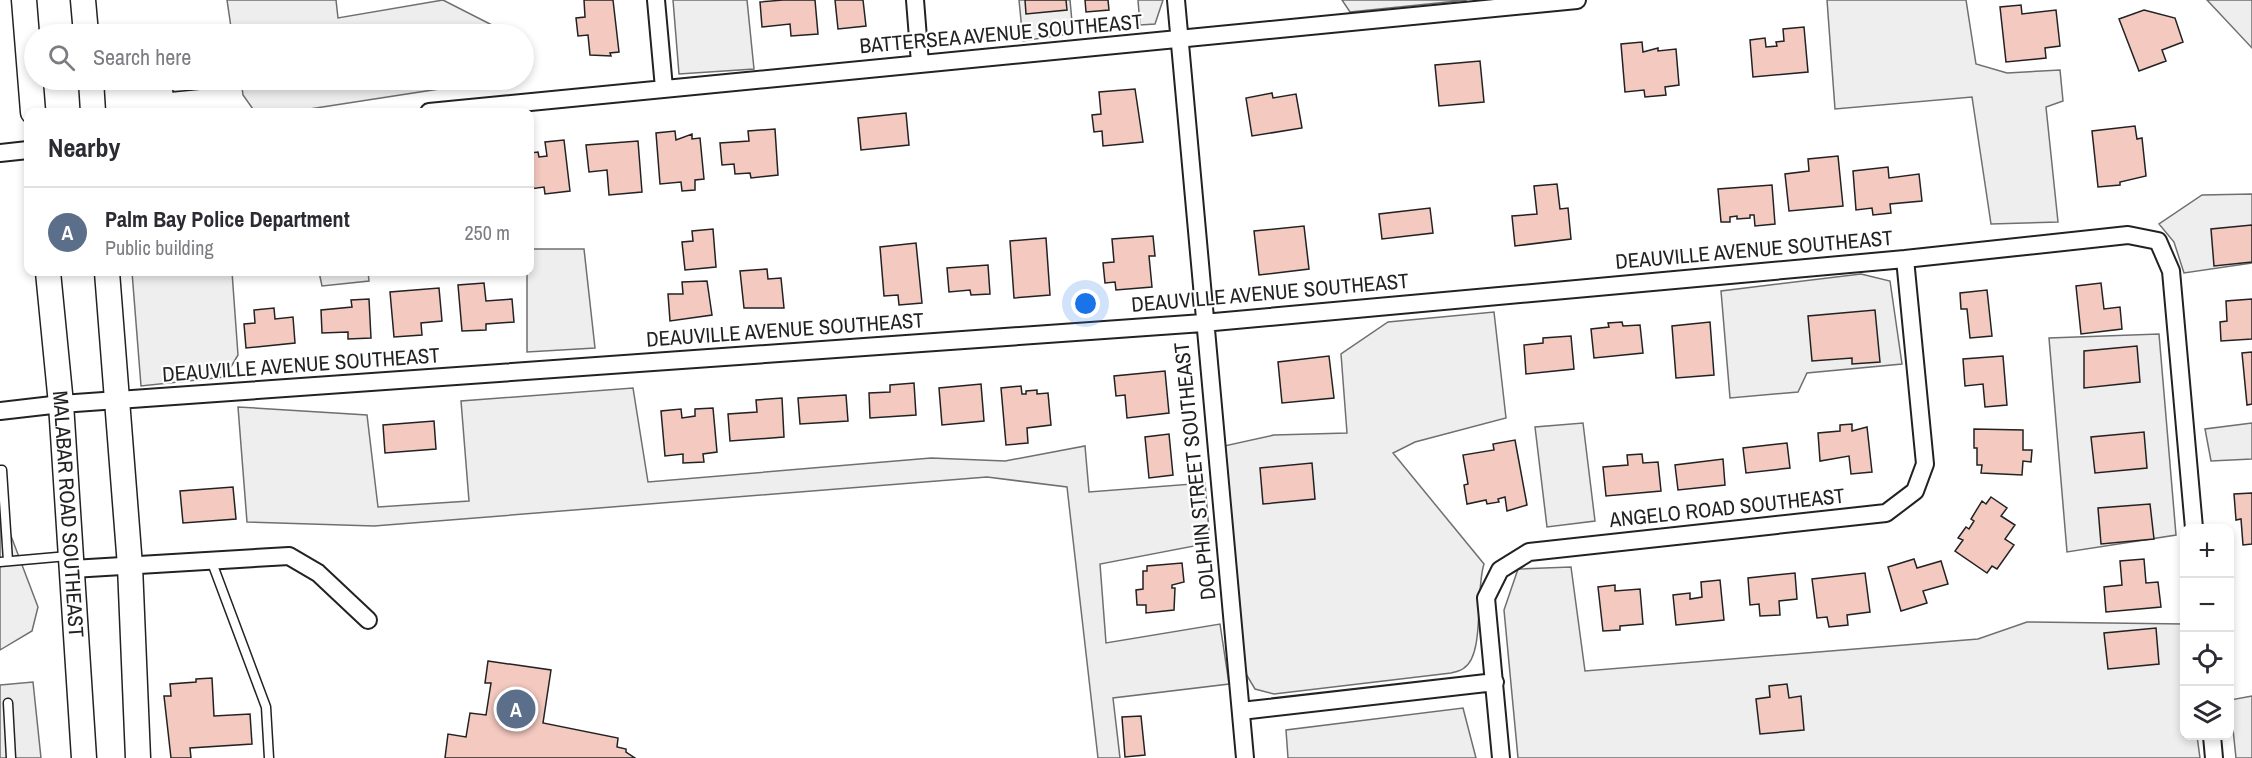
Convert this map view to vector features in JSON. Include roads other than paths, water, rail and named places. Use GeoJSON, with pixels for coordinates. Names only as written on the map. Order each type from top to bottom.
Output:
{"type":"FeatureCollection","features":[{"type":"Feature","properties":{"kind":"main road"},"geometry":{"type":"LineString","coordinates":[[24,0],[26,24]]}},
{"type":"Feature","properties":{"kind":"main road"},"geometry":{"type":"LineString","coordinates":[[83,0],[86,24]]}},
{"type":"Feature","properties":{"kind":"main road"},"geometry":{"type":"LineString","coordinates":[[31,90],[33,108]]}},
{"type":"Feature","properties":{"kind":"main road"},"geometry":{"type":"LineString","coordinates":[[91,90],[93,108]]}},
{"type":"Feature","properties":{"kind":"main road","name":"MALABAR ROAD SOUTHEAST"},"geometry":{"type":"LineString","coordinates":[[48,276],[61,404],[80,753]]}},
{"type":"Feature","properties":{"kind":"main road"},"geometry":{"type":"LineString","coordinates":[[107,276],[130,566],[138,758]]}},
{"type":"Feature","properties":{"kind":"street"},"geometry":{"type":"LineString","coordinates":[[656,0],[664,88]]}},
{"type":"Feature","properties":{"kind":"street"},"geometry":{"type":"LineString","coordinates":[[915,0],[920,63]]}},
{"type":"Feature","properties":{"kind":"street","name":"DOLPHIN STREET SOUTHEAST"},"geometry":{"type":"LineString","coordinates":[[1176,0],[1203,323],[1245,758]]}},
{"type":"Feature","properties":{"kind":"street","name":"BATTERSEA AVENUE SOUTHEAST"},"geometry":{"type":"LineString","coordinates":[[468,108],[1576,0]]}},
{"type":"Feature","properties":{"kind":"street"},"geometry":{"type":"LineString","coordinates":[[0,153],[24,150]]}},
{"type":"Feature","properties":{"kind":"street","name":"DEAUVILLE AVENUE SOUTHEAST"},"geometry":{"type":"LineString","coordinates":[[0,411],[61,404],[1203,323],[1905,259],[2128,235],[2158,241],[2171,271],[2194,524]]}},
{"type":"Feature","properties":{"kind":"street","name":"ANGELO ROAD SOUTHEAST"},"geometry":{"type":"LineString","coordinates":[[1501,758],[1486,598],[1500,570],[1529,552],[1886,513],[1915,491],[1925,464],[1905,259]]}},
{"type":"Feature","properties":{"kind":"street"},"geometry":{"type":"LineString","coordinates":[[71,562],[130,566],[289,556],[318,573],[368,620]]}},
{"type":"Feature","properties":{"kind":"street"},"geometry":{"type":"LineString","coordinates":[[1241,711],[1495,682]]}},
{"type":"Feature","properties":{"kind":"street"},"geometry":{"type":"LineString","coordinates":[[2212,740],[2214,758]]}},
{"type":"Feature","properties":{"kind":"lane"},"geometry":{"type":"LineString","coordinates":[[0,470],[2,470],[4,561],[71,562]]}},
{"type":"Feature","properties":{"kind":"lane"},"geometry":{"type":"LineString","coordinates":[[210,560],[266,707],[269,758]]}},
{"type":"Feature","properties":{"kind":"lane"},"geometry":{"type":"LineString","coordinates":[[8,703],[11,758]]}},
{"type":"Feature","properties":{"kind":"place","name":"Palm Bay Police Department"},"geometry":{"type":"Point","coordinates":[516,709]}}]}
